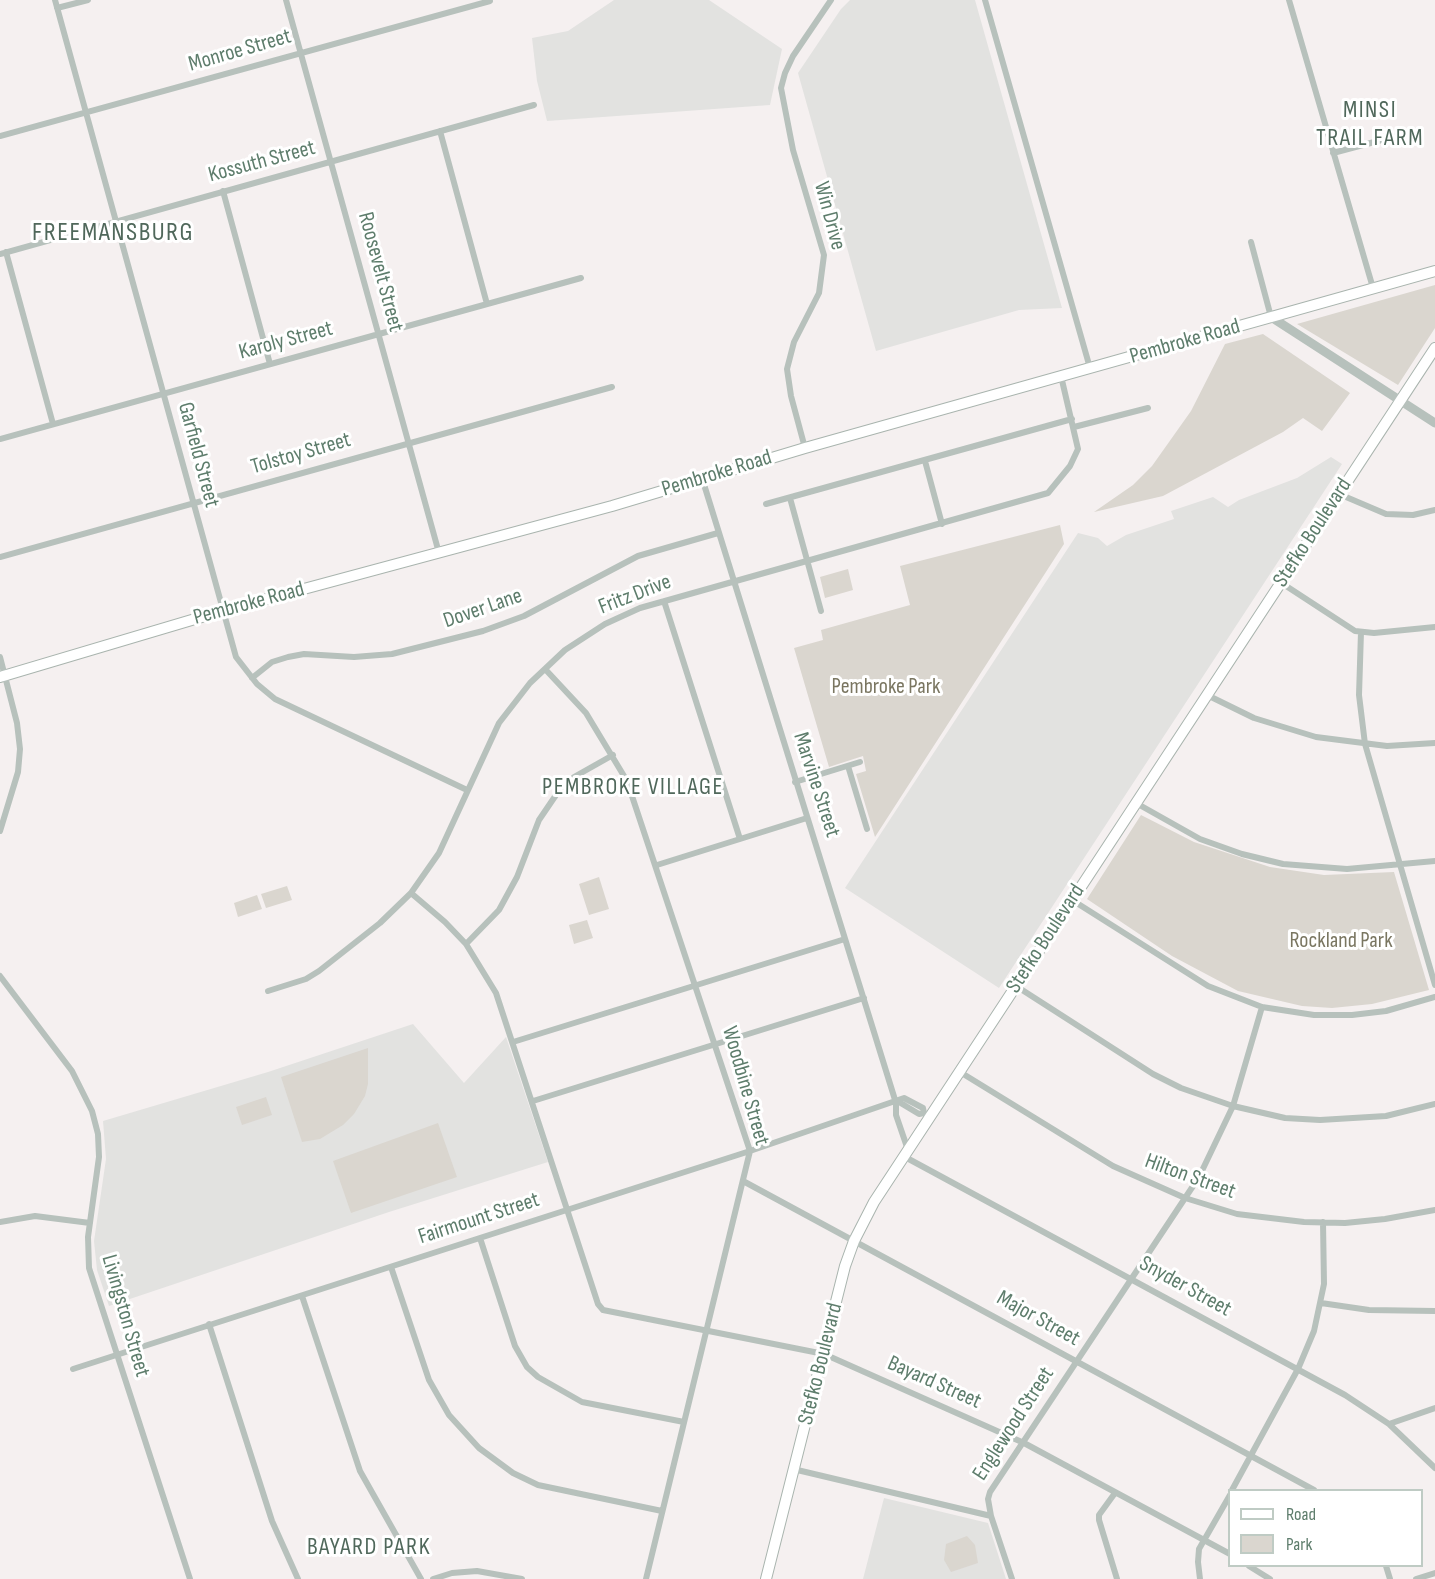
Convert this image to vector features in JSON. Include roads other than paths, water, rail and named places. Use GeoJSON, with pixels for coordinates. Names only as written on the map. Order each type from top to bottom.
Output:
{"type":"FeatureCollection","features":[{"type":"Feature","properties":{"kind":"main road","name":"Pembroke Road"},"geometry":{"type":"LineString","coordinates":[[2,676],[222,611],[612,506],[805,448],[1435,271]]}},
{"type":"Feature","properties":{"kind":"main road","name":"Stefko Boulevard"},"geometry":{"type":"LineString","coordinates":[[766,1579],[845,1266],[854,1240],[874,1202],[906,1154],[927,1116],[960,1072],[1435,348]]}},
{"type":"Feature","properties":{"kind":"street","name":"Garfield Street"},"geometry":{"type":"LineString","coordinates":[[55,0],[114,222],[234,652],[252,678],[269,695],[467,790]]}},
{"type":"Feature","properties":{"kind":"street"},"geometry":{"type":"LineString","coordinates":[[57,8],[88,0]]}},
{"type":"Feature","properties":{"kind":"street","name":"Roosevelt Street"},"geometry":{"type":"LineString","coordinates":[[286,0],[439,553]]}},
{"type":"Feature","properties":{"kind":"street","name":"Win Drive"},"geometry":{"type":"LineString","coordinates":[[805,448],[791,396],[788,369],[794,342],[819,293],[824,255],[793,150],[782,88],[785,73],[793,56],[831,0]]}},
{"type":"Feature","properties":{"kind":"street"},"geometry":{"type":"LineString","coordinates":[[985,0],[1089,368]]}},
{"type":"Feature","properties":{"kind":"street"},"geometry":{"type":"LineString","coordinates":[[1289,0],[1373,288]]}},
{"type":"Feature","properties":{"kind":"street","name":"Monroe Street"},"geometry":{"type":"LineString","coordinates":[[0,136],[490,1]]}},
{"type":"Feature","properties":{"kind":"street","name":"Kossuth Street"},"geometry":{"type":"LineString","coordinates":[[3,253],[534,105]]}},
{"type":"Feature","properties":{"kind":"street"},"geometry":{"type":"LineString","coordinates":[[440,131],[487,304]]}},
{"type":"Feature","properties":{"kind":"street"},"geometry":{"type":"LineString","coordinates":[[1333,153],[1408,133]]}},
{"type":"Feature","properties":{"kind":"street"},"geometry":{"type":"LineString","coordinates":[[223,191],[270,364]]}},
{"type":"Feature","properties":{"kind":"street"},"geometry":{"type":"LineString","coordinates":[[1251,242],[1271,317],[1435,423]]}},
{"type":"Feature","properties":{"kind":"street"},"geometry":{"type":"LineString","coordinates":[[3,253],[53,424]]}},
{"type":"Feature","properties":{"kind":"street","name":"Karoly Street"},"geometry":{"type":"LineString","coordinates":[[0,439],[581,278]]}},
{"type":"Feature","properties":{"kind":"street","name":"Fritz Drive"},"geometry":{"type":"LineString","coordinates":[[268,991],[306,979],[320,971],[380,923],[411,892],[439,853],[499,723],[545,669],[573,644],[605,624],[663,601],[942,524],[1051,491],[1077,454],[1078,444],[1061,376]]}},
{"type":"Feature","properties":{"kind":"street","name":"Tolstoy Street"},"geometry":{"type":"LineString","coordinates":[[0,557],[612,387]]}},
{"type":"Feature","properties":{"kind":"street"},"geometry":{"type":"LineString","coordinates":[[1074,428],[1148,408]]}},
{"type":"Feature","properties":{"kind":"street"},"geometry":{"type":"LineString","coordinates":[[765,504],[1072,420]]}},
{"type":"Feature","properties":{"kind":"street"},"geometry":{"type":"LineString","coordinates":[[925,461],[942,524]]}},
{"type":"Feature","properties":{"kind":"street","name":"Marvine Street"},"geometry":{"type":"LineString","coordinates":[[702,478],[795,782],[898,1102],[896,1115],[906,1154]]}},
{"type":"Feature","properties":{"kind":"street"},"geometry":{"type":"LineString","coordinates":[[1339,494],[1386,514],[1413,515],[1435,510]]}},
{"type":"Feature","properties":{"kind":"street"},"geometry":{"type":"LineString","coordinates":[[790,498],[821,611]]}},
{"type":"Feature","properties":{"kind":"street","name":"Dover Lane"},"geometry":{"type":"LineString","coordinates":[[252,678],[272,662],[288,657],[304,654],[376,656],[483,631],[533,611],[638,555],[718,533]]}},
{"type":"Feature","properties":{"kind":"street"},"geometry":{"type":"LineString","coordinates":[[1280,582],[1347,627],[1361,632],[1435,627]]}},
{"type":"Feature","properties":{"kind":"street"},"geometry":{"type":"LineString","coordinates":[[663,601],[740,839]]}},
{"type":"Feature","properties":{"kind":"street"},"geometry":{"type":"LineString","coordinates":[[1361,632],[1359,695],[1365,744],[1435,985]]}},
{"type":"Feature","properties":{"kind":"street"},"geometry":{"type":"LineString","coordinates":[[0,657],[2,676],[19,731],[20,756],[0,831]]}},
{"type":"Feature","properties":{"kind":"street","name":"Woodbine Street"},"geometry":{"type":"LineString","coordinates":[[545,669],[586,713],[613,754],[630,787],[750,1151],[646,1579]]}},
{"type":"Feature","properties":{"kind":"street"},"geometry":{"type":"LineString","coordinates":[[1207,695],[1254,718],[1291,730],[1365,744],[1400,746],[1435,742]]}},
{"type":"Feature","properties":{"kind":"street"},"geometry":{"type":"LineString","coordinates":[[466,944],[499,910],[517,877],[539,820],[556,795],[574,777],[613,754]]}},
{"type":"Feature","properties":{"kind":"street"},"geometry":{"type":"LineString","coordinates":[[795,782],[860,762]]}},
{"type":"Feature","properties":{"kind":"street"},"geometry":{"type":"LineString","coordinates":[[848,766],[867,828]]}},
{"type":"Feature","properties":{"kind":"street"},"geometry":{"type":"LineString","coordinates":[[1136,803],[1200,839],[1259,859],[1326,869],[1435,861]]}},
{"type":"Feature","properties":{"kind":"street"},"geometry":{"type":"LineString","coordinates":[[657,865],[807,818]]}},
{"type":"Feature","properties":{"kind":"street"},"geometry":{"type":"LineString","coordinates":[[411,892],[466,944],[496,993],[568,1209]]}},
{"type":"Feature","properties":{"kind":"street"},"geometry":{"type":"LineString","coordinates":[[1071,900],[1208,986],[1262,1007],[1314,1015],[1352,1015],[1386,1011],[1435,997]]}},
{"type":"Feature","properties":{"kind":"street"},"geometry":{"type":"LineString","coordinates":[[513,1042],[845,939]]}},
{"type":"Feature","properties":{"kind":"street","name":"Livingston Street"},"geometry":{"type":"LineString","coordinates":[[0,976],[72,1071],[92,1111],[98,1134],[99,1157],[87,1243],[89,1268],[190,1579]]}},
{"type":"Feature","properties":{"kind":"street"},"geometry":{"type":"LineString","coordinates":[[1016,986],[1153,1074],[1181,1088],[1233,1106],[1285,1118],[1320,1120],[1386,1116],[1435,1104]]}},
{"type":"Feature","properties":{"kind":"street"},"geometry":{"type":"LineString","coordinates":[[532,1101],[864,998]]}},
{"type":"Feature","properties":{"kind":"street","name":"Englewood Street"},"geometry":{"type":"LineString","coordinates":[[991,1516],[988,1499],[990,1492],[1185,1198],[1216,1144],[1233,1106],[1262,1007]]}},
{"type":"Feature","properties":{"kind":"street","name":"Hilton Street"},"geometry":{"type":"LineString","coordinates":[[960,1072],[1091,1154],[1185,1198],[1237,1214],[1323,1222],[1385,1219],[1435,1210]]}},
{"type":"Feature","properties":{"kind":"street"},"geometry":{"type":"LineString","coordinates":[[898,1102],[904,1098],[923,1108],[927,1116]]}},
{"type":"Feature","properties":{"kind":"street","name":"Fairmount Street"},"geometry":{"type":"LineString","coordinates":[[73,1369],[898,1102]]}},
{"type":"Feature","properties":{"kind":"street","name":"Snyder Street"},"geometry":{"type":"LineString","coordinates":[[906,1154],[1354,1401],[1389,1424],[1435,1468]]}},
{"type":"Feature","properties":{"kind":"street","name":"Major Street"},"geometry":{"type":"LineString","coordinates":[[743,1181],[1310,1489]]}},
{"type":"Feature","properties":{"kind":"street","name":"Bayard Street"},"geometry":{"type":"LineString","coordinates":[[568,1209],[601,1309],[611,1313],[824,1353],[1024,1443],[1228,1553]]}},
{"type":"Feature","properties":{"kind":"street"},"geometry":{"type":"LineString","coordinates":[[0,1222],[35,1216],[90,1223]]}},
{"type":"Feature","properties":{"kind":"street"},"geometry":{"type":"LineString","coordinates":[[1233,1489],[1298,1369],[1314,1331],[1321,1303],[1325,1262],[1323,1222]]}},
{"type":"Feature","properties":{"kind":"street"},"geometry":{"type":"LineString","coordinates":[[480,1238],[515,1346],[538,1377],[582,1402],[684,1422]]}},
{"type":"Feature","properties":{"kind":"street"},"geometry":{"type":"LineString","coordinates":[[391,1267],[429,1380],[449,1415],[479,1448],[513,1473],[544,1487],[662,1511]]}},
{"type":"Feature","properties":{"kind":"street"},"geometry":{"type":"LineString","coordinates":[[302,1296],[360,1471],[421,1579]]}},
{"type":"Feature","properties":{"kind":"street"},"geometry":{"type":"LineString","coordinates":[[1321,1303],[1369,1310],[1435,1311]]}},
{"type":"Feature","properties":{"kind":"street"},"geometry":{"type":"LineString","coordinates":[[209,1324],[272,1521],[298,1579]]}},
{"type":"Feature","properties":{"kind":"street"},"geometry":{"type":"LineString","coordinates":[[1389,1424],[1435,1408]]}},
{"type":"Feature","properties":{"kind":"street"},"geometry":{"type":"LineString","coordinates":[[794,1469],[991,1516],[1012,1579]]}},
{"type":"Feature","properties":{"kind":"street"},"geometry":{"type":"LineString","coordinates":[[1115,1492],[1099,1515],[1117,1579]]}},
{"type":"Feature","properties":{"kind":"street"},"geometry":{"type":"LineString","coordinates":[[1200,1579],[1198,1554],[1228,1499]]}},
{"type":"Feature","properties":{"kind":"street"},"geometry":{"type":"LineString","coordinates":[[1251,1567],[1270,1579]]}},
{"type":"Feature","properties":{"kind":"street"},"geometry":{"type":"LineString","coordinates":[[434,1579],[452,1573],[477,1571],[522,1579]]}},
{"type":"Feature","properties":{"kind":"street"},"geometry":{"type":"LineString","coordinates":[[1416,1579],[1435,1573]]}},
{"type":"Feature","properties":{"kind":"district","name":"MINSI TRAIL FARM"},"geometry":{"type":"Point","coordinates":[1370,125]}},
{"type":"Feature","properties":{"kind":"district","name":"FREEMANSBURG"},"geometry":{"type":"Point","coordinates":[113,233]}},
{"type":"Feature","properties":{"kind":"district","name":"PEMBROKE VILLAGE"},"geometry":{"type":"Point","coordinates":[633,788]}},
{"type":"Feature","properties":{"kind":"district","name":"BAYARD PARK"},"geometry":{"type":"Point","coordinates":[369,1548]}},
{"type":"Feature","properties":{"kind":"park label","name":"Pembroke Park"},"geometry":{"type":"Point","coordinates":[886,687]}},
{"type":"Feature","properties":{"kind":"park label","name":"Rockland Park"},"geometry":{"type":"Point","coordinates":[1341,941]}}]}
